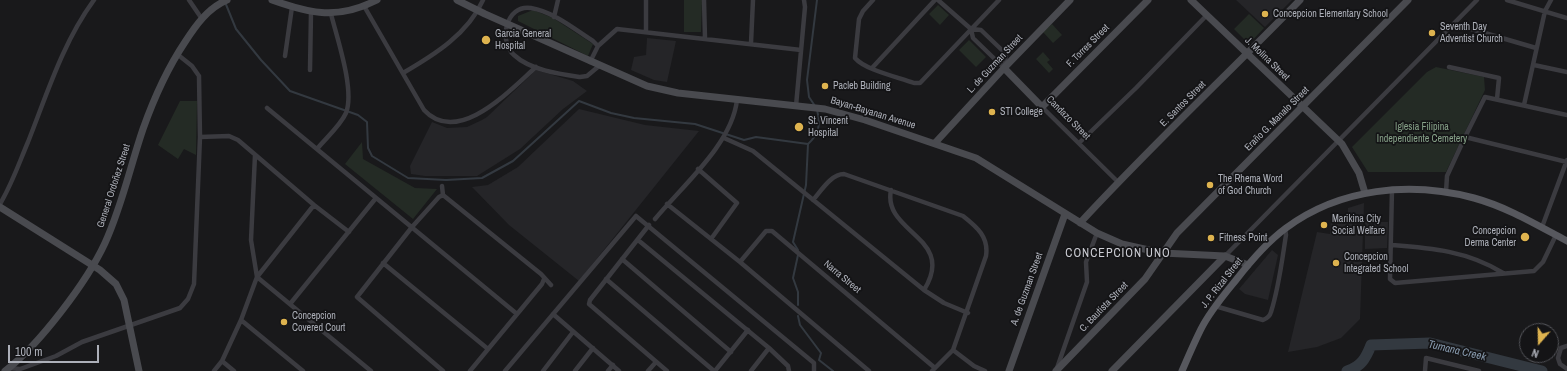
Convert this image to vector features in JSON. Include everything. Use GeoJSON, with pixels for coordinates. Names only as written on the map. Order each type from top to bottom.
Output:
{"type":"FeatureCollection","features":[{"type":"Feature","properties":{"kind":"main road","name":"J. P. Rizal Street"},"geometry":{"type":"LineString","coordinates":[[1182,371],[1200,330],[1215,306],[1248,265],[1285,228],[1337,200],[1365,193],[1392,189],[1446,192],[1492,204],[1542,227],[1567,241]]}},
{"type":"Feature","properties":{"kind":"street"},"geometry":{"type":"LineString","coordinates":[[0,204],[13,179],[50,84],[69,43],[94,0]]}},
{"type":"Feature","properties":{"kind":"street"},"geometry":{"type":"LineString","coordinates":[[189,0],[202,19]]}},
{"type":"Feature","properties":{"kind":"street"},"geometry":{"type":"LineString","coordinates":[[272,0],[311,12],[331,14],[364,6],[377,0]]}},
{"type":"Feature","properties":{"kind":"street","name":"Bayan-Bayanan Avenue"},"geometry":{"type":"LineString","coordinates":[[458,0],[478,11],[634,81],[678,93],[825,109],[935,143],[986,163],[1080,223],[1097,233],[1122,244],[1162,253],[1225,256],[1248,265]]}},
{"type":"Feature","properties":{"kind":"street"},"geometry":{"type":"LineString","coordinates":[[403,73],[446,46],[478,11],[483,0]]}},
{"type":"Feature","properties":{"kind":"street"},"geometry":{"type":"LineString","coordinates":[[554,17],[558,0]]}},
{"type":"Feature","properties":{"kind":"street"},"geometry":{"type":"LineString","coordinates":[[646,0],[646,32]]}},
{"type":"Feature","properties":{"kind":"street"},"geometry":{"type":"LineString","coordinates":[[704,0],[705,38]]}},
{"type":"Feature","properties":{"kind":"street"},"geometry":{"type":"LineString","coordinates":[[751,43],[753,0]]}},
{"type":"Feature","properties":{"kind":"street"},"geometry":{"type":"LineString","coordinates":[[796,106],[805,7],[804,0]]}},
{"type":"Feature","properties":{"kind":"street"},"geometry":{"type":"LineString","coordinates":[[872,68],[935,0]]}},
{"type":"Feature","properties":{"kind":"street"},"geometry":{"type":"LineString","coordinates":[[938,0],[972,29],[981,30],[1006,54],[1004,68]]}},
{"type":"Feature","properties":{"kind":"street"},"geometry":{"type":"LineString","coordinates":[[869,1],[859,19],[855,58],[859,63],[914,83],[920,83],[999,0]]}},
{"type":"Feature","properties":{"kind":"street","name":"L. de Guzman Street"},"geometry":{"type":"LineString","coordinates":[[935,143],[1004,68],[1070,0]]}},
{"type":"Feature","properties":{"kind":"street","name":"F. Torres Street"},"geometry":{"type":"LineString","coordinates":[[1042,106],[1148,0]]}},
{"type":"Feature","properties":{"kind":"street","name":"J. Molina Street"},"geometry":{"type":"LineString","coordinates":[[1192,0],[1338,141],[1352,159],[1359,173],[1365,193]]}},
{"type":"Feature","properties":{"kind":"street","name":"E. Santos Street"},"geometry":{"type":"LineString","coordinates":[[1080,223],[1118,182],[1300,0]]}},
{"type":"Feature","properties":{"kind":"street","name":"Eraño G. Manalo Street"},"geometry":{"type":"LineString","coordinates":[[1162,253],[1177,233],[1408,0]]}},
{"type":"Feature","properties":{"kind":"street"},"geometry":{"type":"LineString","coordinates":[[1112,371],[1477,0]]}},
{"type":"Feature","properties":{"kind":"street"},"geometry":{"type":"LineString","coordinates":[[1507,0],[1567,18]]}},
{"type":"Feature","properties":{"kind":"street"},"geometry":{"type":"LineString","coordinates":[[1524,105],[1545,11],[1550,0]]}},
{"type":"Feature","properties":{"kind":"street","name":"General Ordoñez Street"},"geometry":{"type":"LineString","coordinates":[[7,370],[54,319],[93,266],[105,244],[119,211],[143,129],[154,100],[177,54],[202,19],[225,1]]}},
{"type":"Feature","properties":{"kind":"street"},"geometry":{"type":"LineString","coordinates":[[364,6],[427,114],[437,119],[456,122],[468,120],[480,113],[536,67]]}},
{"type":"Feature","properties":{"kind":"street"},"geometry":{"type":"LineString","coordinates":[[285,56],[292,7]]}},
{"type":"Feature","properties":{"kind":"street"},"geometry":{"type":"LineString","coordinates":[[598,46],[593,41],[554,17],[529,7],[519,10],[513,14],[507,24],[505,34],[508,48],[514,55],[536,67],[580,77],[587,76],[599,66]]}},
{"type":"Feature","properties":{"kind":"street"},"geometry":{"type":"LineString","coordinates":[[310,70],[311,12]]}},
{"type":"Feature","properties":{"kind":"street"},"geometry":{"type":"LineString","coordinates":[[317,149],[347,110],[347,74],[331,14]]}},
{"type":"Feature","properties":{"kind":"street"},"geometry":{"type":"LineString","coordinates":[[1079,143],[1136,88],[1207,15]]}},
{"type":"Feature","properties":{"kind":"street"},"geometry":{"type":"LineString","coordinates":[[1454,24],[1536,48]]}},
{"type":"Feature","properties":{"kind":"street"},"geometry":{"type":"LineString","coordinates":[[590,62],[598,46],[617,29],[751,43],[801,50]]}},
{"type":"Feature","properties":{"kind":"street"},"geometry":{"type":"LineString","coordinates":[[972,29],[973,38],[1004,68]]}},
{"type":"Feature","properties":{"kind":"street"},"geometry":{"type":"LineString","coordinates":[[7,370],[20,369],[49,359],[72,349],[82,342],[109,331],[130,326],[180,308],[188,299],[194,284],[200,137],[199,76],[192,66],[177,54]]}},
{"type":"Feature","properties":{"kind":"street"},"geometry":{"type":"LineString","coordinates":[[1534,65],[1567,72]]}},
{"type":"Feature","properties":{"kind":"street"},"geometry":{"type":"LineString","coordinates":[[1449,67],[1499,78],[1497,99]]}},
{"type":"Feature","properties":{"kind":"street","name":"Candazo Street"},"geometry":{"type":"LineString","coordinates":[[1004,68],[1118,182]]}},
{"type":"Feature","properties":{"kind":"street"},"geometry":{"type":"LineString","coordinates":[[1446,192],[1447,176],[1464,137],[1485,97],[1567,115]]}},
{"type":"Feature","properties":{"kind":"street"},"geometry":{"type":"LineString","coordinates":[[655,218],[726,135],[735,112],[736,100]]}},
{"type":"Feature","properties":{"kind":"street"},"geometry":{"type":"LineString","coordinates":[[267,108],[518,314]]}},
{"type":"Feature","properties":{"kind":"street"},"geometry":{"type":"LineString","coordinates":[[726,135],[753,151],[924,290],[944,303],[968,313]]}},
{"type":"Feature","properties":{"kind":"street"},"geometry":{"type":"LineString","coordinates":[[200,137],[234,137],[314,205],[349,232]]}},
{"type":"Feature","properties":{"kind":"street"},"geometry":{"type":"LineString","coordinates":[[1464,137],[1567,161],[1542,227]]}},
{"type":"Feature","properties":{"kind":"street"},"geometry":{"type":"LineString","coordinates":[[255,155],[251,240],[256,277],[371,371]]}},
{"type":"Feature","properties":{"kind":"street"},"geometry":{"type":"LineString","coordinates":[[698,169],[737,204],[711,239]]}},
{"type":"Feature","properties":{"kind":"street"},"geometry":{"type":"LineString","coordinates":[[813,200],[838,174],[844,174],[963,216],[978,227],[984,237],[987,249],[968,313],[953,350],[933,369]]}},
{"type":"Feature","properties":{"kind":"street"},"geometry":{"type":"LineString","coordinates":[[442,186],[443,195],[541,274],[551,285]]}},
{"type":"Feature","properties":{"kind":"street"},"geometry":{"type":"LineString","coordinates":[[1392,189],[1392,245],[1390,279],[1393,282],[1448,279],[1536,270],[1543,262],[1556,235]]}},
{"type":"Feature","properties":{"kind":"street"},"geometry":{"type":"LineString","coordinates":[[891,190],[890,206],[895,214],[925,244],[931,254],[933,266],[932,276],[924,290]]}},
{"type":"Feature","properties":{"kind":"street"},"geometry":{"type":"LineString","coordinates":[[443,195],[439,197],[412,227],[357,297],[443,371]]}},
{"type":"Feature","properties":{"kind":"street"},"geometry":{"type":"LineString","coordinates":[[290,304],[376,198]]}},
{"type":"Feature","properties":{"kind":"street"},"geometry":{"type":"LineString","coordinates":[[667,204],[740,262],[869,371]]}},
{"type":"Feature","properties":{"kind":"street"},"geometry":{"type":"LineString","coordinates":[[214,371],[222,361],[241,320],[256,277],[314,205]]}},
{"type":"Feature","properties":{"kind":"street"},"geometry":{"type":"LineString","coordinates":[[0,207],[93,266],[107,276],[119,289],[124,300],[139,371]]}},
{"type":"Feature","properties":{"kind":"street","name":"A. de Guzman Street"},"geometry":{"type":"LineString","coordinates":[[1009,371],[1065,214]]}},
{"type":"Feature","properties":{"kind":"street"},"geometry":{"type":"LineString","coordinates":[[505,371],[636,216],[650,226],[814,363],[814,371]]}},
{"type":"Feature","properties":{"kind":"street"},"geometry":{"type":"LineString","coordinates":[[650,226],[606,279],[590,300],[589,304],[667,371]]}},
{"type":"Feature","properties":{"kind":"street"},"geometry":{"type":"LineString","coordinates":[[1215,306],[1263,320],[1268,318],[1271,312],[1278,280],[1286,235],[1285,228]]}},
{"type":"Feature","properties":{"kind":"street","name":"Narra Street"},"geometry":{"type":"LineString","coordinates":[[740,262],[766,231],[772,231],[933,369]]}},
{"type":"Feature","properties":{"kind":"street"},"geometry":{"type":"LineString","coordinates":[[1056,371],[1087,282],[1086,262],[1097,233]]}},
{"type":"Feature","properties":{"kind":"street"},"geometry":{"type":"LineString","coordinates":[[638,240],[769,348],[789,370]]}},
{"type":"Feature","properties":{"kind":"street"},"geometry":{"type":"LineString","coordinates":[[1392,245],[1452,251],[1494,267],[1503,273]]}},
{"type":"Feature","properties":{"kind":"street","name":"C. Bautista Street"},"geometry":{"type":"LineString","coordinates":[[1056,371],[1145,279],[1162,253]]}},
{"type":"Feature","properties":{"kind":"street"},"geometry":{"type":"LineString","coordinates":[[622,260],[731,352]]}},
{"type":"Feature","properties":{"kind":"street"},"geometry":{"type":"LineString","coordinates":[[383,263],[488,349]]}},
{"type":"Feature","properties":{"kind":"street"},"geometry":{"type":"LineString","coordinates":[[470,371],[518,314],[542,284],[544,279]]}},
{"type":"Feature","properties":{"kind":"street"},"geometry":{"type":"LineString","coordinates":[[606,279],[715,371],[748,330]]}},
{"type":"Feature","properties":{"kind":"street"},"geometry":{"type":"LineString","coordinates":[[553,314],[619,371]]}},
{"type":"Feature","properties":{"kind":"street"},"geometry":{"type":"LineString","coordinates":[[241,320],[303,371]]}},
{"type":"Feature","properties":{"kind":"street"},"geometry":{"type":"LineString","coordinates":[[543,371],[573,332]]}},
{"type":"Feature","properties":{"kind":"street"},"geometry":{"type":"LineString","coordinates":[[1567,346],[1562,347],[1558,358],[1560,364],[1567,369]]}},
{"type":"Feature","properties":{"kind":"street"},"geometry":{"type":"LineString","coordinates":[[575,371],[593,348]]}},
{"type":"Feature","properties":{"kind":"street"},"geometry":{"type":"LineString","coordinates":[[751,371],[769,348]]}},
{"type":"Feature","properties":{"kind":"street"},"geometry":{"type":"LineString","coordinates":[[953,350],[974,366],[985,371]]}},
{"type":"Feature","properties":{"kind":"street"},"geometry":{"type":"LineString","coordinates":[[1425,371],[1426,358],[1479,371]]}},
{"type":"Feature","properties":{"kind":"street"},"geometry":{"type":"LineString","coordinates":[[222,361],[234,371]]}},
{"type":"Feature","properties":{"kind":"street"},"geometry":{"type":"LineString","coordinates":[[648,371],[656,362]]}},
{"type":"Feature","properties":{"kind":"street"},"geometry":{"type":"LineString","coordinates":[[608,371],[613,365]]}},
{"type":"Feature","properties":{"kind":"shaded area","name":"Concepcion Elementary School"},"geometry":{"type":"Polygon","coordinates":[[[1236,0],[1292,0],[1265,27],[1236,0]]]}},
{"type":"Feature","properties":{"kind":"shaded area"},"geometry":{"type":"Polygon","coordinates":[[[647,38],[676,41],[667,82],[654,80],[631,70],[634,57],[646,55],[647,38]]]}},
{"type":"Feature","properties":{"kind":"shaded area"},"geometry":{"type":"Polygon","coordinates":[[[536,70],[573,81],[587,91],[563,109],[520,149],[477,176],[425,176],[411,174],[410,166],[432,122],[447,128],[467,127],[482,120],[536,70]]]}},
{"type":"Feature","properties":{"kind":"shaded area"},"geometry":{"type":"Polygon","coordinates":[[[579,109],[645,125],[699,131],[579,281],[509,225],[472,187],[488,185],[518,167],[579,109]]]}},
{"type":"Feature","properties":{"kind":"shaded area","name":"Concepcion Integrated School"},"geometry":{"type":"Polygon","coordinates":[[[1364,203],[1360,319],[1341,338],[1317,347],[1288,352],[1317,232],[1330,234],[1331,216],[1348,216],[1348,208],[1364,203]]]}},
{"type":"Feature","properties":{"kind":"shaded area"},"geometry":{"type":"Polygon","coordinates":[[[1365,222],[1388,222],[1387,248],[1365,249],[1365,222]]]}},
{"type":"Feature","properties":{"kind":"shaded area"},"geometry":{"type":"Polygon","coordinates":[[[1272,250],[1278,255],[1268,300],[1245,294],[1239,289],[1272,250]]]}},
{"type":"Feature","properties":{"kind":"green space"},"geometry":{"type":"Polygon","coordinates":[[[684,0],[702,0],[701,32],[684,32],[684,0]]]}},
{"type":"Feature","properties":{"kind":"green space"},"geometry":{"type":"Polygon","coordinates":[[[938,5],[949,15],[940,25],[929,14],[938,5]]]}},
{"type":"Feature","properties":{"kind":"green space"},"geometry":{"type":"Polygon","coordinates":[[[533,10],[553,18],[593,44],[588,56],[518,21],[518,16],[533,10]]]}},
{"type":"Feature","properties":{"kind":"green space"},"geometry":{"type":"Polygon","coordinates":[[[1249,14],[1264,28],[1249,44],[1234,29],[1249,14]]]}},
{"type":"Feature","properties":{"kind":"green space"},"geometry":{"type":"Polygon","coordinates":[[[1052,24],[1062,35],[1053,43],[1043,32],[1052,24]]]}},
{"type":"Feature","properties":{"kind":"green space"},"geometry":{"type":"Polygon","coordinates":[[[969,40],[986,57],[976,67],[959,50],[969,40]]]}},
{"type":"Feature","properties":{"kind":"green space"},"geometry":{"type":"Polygon","coordinates":[[[1043,52],[1050,60],[1047,62],[1053,69],[1049,73],[1036,59],[1043,52]]]}},
{"type":"Feature","properties":{"kind":"green space","name":"Iglesia Filipina Independiente Cemetery"},"geometry":{"type":"Polygon","coordinates":[[[1436,67],[1484,77],[1485,90],[1446,172],[1368,172],[1352,147],[1427,72],[1436,67]]]}},
{"type":"Feature","properties":{"kind":"green space"},"geometry":{"type":"Polygon","coordinates":[[[180,101],[197,101],[196,155],[184,149],[178,159],[158,145],[180,101]]]}},
{"type":"Feature","properties":{"kind":"green space"},"geometry":{"type":"Polygon","coordinates":[[[362,142],[363,159],[415,188],[437,189],[413,219],[345,164],[362,142]]]}},
{"type":"Feature","properties":{"kind":"waterway"},"geometry":{"type":"LineString","coordinates":[[815,106],[809,97],[807,80],[817,0]]}},
{"type":"Feature","properties":{"kind":"waterway"},"geometry":{"type":"LineString","coordinates":[[225,2],[236,29],[261,60],[290,91],[358,115],[367,122],[368,148],[372,156],[408,178],[446,180],[482,178],[513,161],[579,101],[611,113],[634,118],[695,124],[744,140],[756,137],[808,144],[817,133],[819,124],[817,110]]}},
{"type":"Feature","properties":{"kind":"waterway"},"geometry":{"type":"LineString","coordinates":[[798,250],[793,242],[806,185],[808,144]]}},
{"type":"Feature","properties":{"kind":"waterway"},"geometry":{"type":"LineString","coordinates":[[798,255],[793,278],[798,292],[798,305]]}},
{"type":"Feature","properties":{"kind":"waterway"},"geometry":{"type":"LineString","coordinates":[[798,316],[800,325],[821,353],[819,360],[833,371]]}},
{"type":"Feature","properties":{"kind":"waterway","name":"Tumana Creek"},"geometry":{"type":"LineString","coordinates":[[1347,371],[1356,367],[1362,361],[1371,345],[1430,343],[1542,371]]}},
{"type":"Feature","properties":{"kind":"place","name":"Concepcion Elementary School"},"geometry":{"type":"Point","coordinates":[1265,14]}},
{"type":"Feature","properties":{"kind":"place","name":"Seventh Day Adventist Church"},"geometry":{"type":"Point","coordinates":[1432,33]}},
{"type":"Feature","properties":{"kind":"place","name":"Garcia General Hospital"},"geometry":{"type":"Point","coordinates":[486,40]}},
{"type":"Feature","properties":{"kind":"place","name":"Pacleb Building"},"geometry":{"type":"Point","coordinates":[825,86]}},
{"type":"Feature","properties":{"kind":"place","name":"STI College"},"geometry":{"type":"Point","coordinates":[992,112]}},
{"type":"Feature","properties":{"kind":"place","name":"St. Vincent Hospital"},"geometry":{"type":"Point","coordinates":[799,127]}},
{"type":"Feature","properties":{"kind":"place","name":"The Rhema Word of God Church"},"geometry":{"type":"Point","coordinates":[1210,185]}},
{"type":"Feature","properties":{"kind":"place","name":"Marikina City Social Welfare"},"geometry":{"type":"Point","coordinates":[1324,225]}},
{"type":"Feature","properties":{"kind":"place","name":"Concepcion Derma Center"},"geometry":{"type":"Point","coordinates":[1525,237]}},
{"type":"Feature","properties":{"kind":"place","name":"Fitness Point"},"geometry":{"type":"Point","coordinates":[1211,238]}},
{"type":"Feature","properties":{"kind":"place","name":"Concepcion Integrated School"},"geometry":{"type":"Point","coordinates":[1336,263]}},
{"type":"Feature","properties":{"kind":"place","name":"Concepcion Covered Court"},"geometry":{"type":"Point","coordinates":[284,322]}},
{"type":"Feature","properties":{"kind":"district","name":"CONCEPCION UNO"},"geometry":{"type":"Point","coordinates":[1118,254]}}]}
